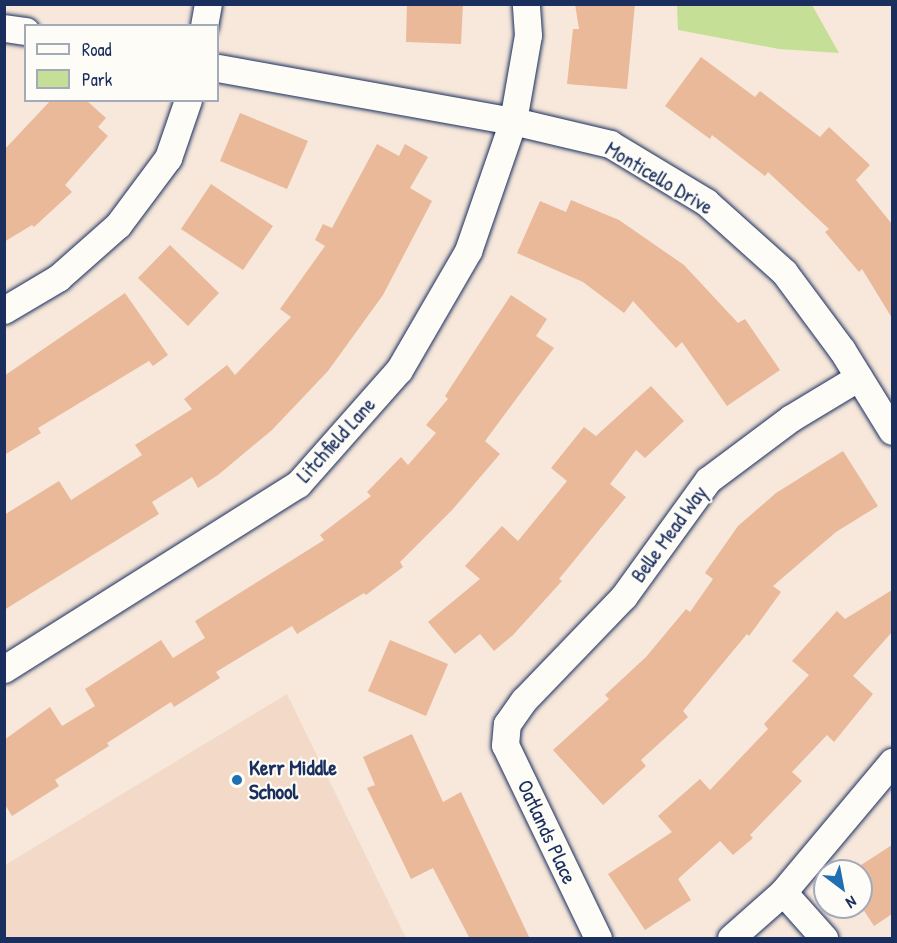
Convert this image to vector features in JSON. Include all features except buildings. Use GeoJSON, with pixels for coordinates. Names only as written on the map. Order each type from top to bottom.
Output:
{"type":"FeatureCollection","features":[{"type":"Feature","properties":{"kind":"street"},"geometry":{"type":"LineString","coordinates":[[204,24],[208,4]]}},
{"type":"Feature","properties":{"kind":"street","name":"Litchfield Lane"},"geometry":{"type":"LineString","coordinates":[[4,669],[298,484],[399,370],[468,251],[513,121],[528,35],[526,4]]}},
{"type":"Feature","properties":{"kind":"street"},"geometry":{"type":"LineString","coordinates":[[4,28],[24,31]]}},
{"type":"Feature","properties":{"kind":"street","name":"Monticello Drive"},"geometry":{"type":"LineString","coordinates":[[219,68],[513,121],[610,144],[706,202],[784,272],[859,377],[892,431]]}},
{"type":"Feature","properties":{"kind":"street"},"geometry":{"type":"LineString","coordinates":[[4,310],[58,278],[118,225],[168,158],[187,102]]}},
{"type":"Feature","properties":{"kind":"street","name":"Belle Mead Way"},"geometry":{"type":"LineString","coordinates":[[507,724],[525,700],[624,596],[708,480],[791,418],[859,377]]}},
{"type":"Feature","properties":{"kind":"street","name":"Oatlands Place"},"geometry":{"type":"LineString","coordinates":[[507,724],[505,745],[598,939]]}},
{"type":"Feature","properties":{"kind":"street"},"geometry":{"type":"LineString","coordinates":[[731,939],[783,892],[892,762]]}},
{"type":"Feature","properties":{"kind":"street"},"geometry":{"type":"LineString","coordinates":[[783,892],[824,939]]}},
{"type":"Feature","properties":{"kind":"shaded area","name":"Kerr Middle School"},"geometry":{"type":"Polygon","coordinates":[[[287,694],[406,938],[5,938],[5,865],[287,694]]]}},
{"type":"Feature","properties":{"kind":"green space"},"geometry":{"type":"Polygon","coordinates":[[[677,5],[812,5],[839,53],[779,49],[678,30],[677,5]]]}},
{"type":"Feature","properties":{"kind":"place","name":"Kerr Middle School"},"geometry":{"type":"Point","coordinates":[237,780]}}]}
